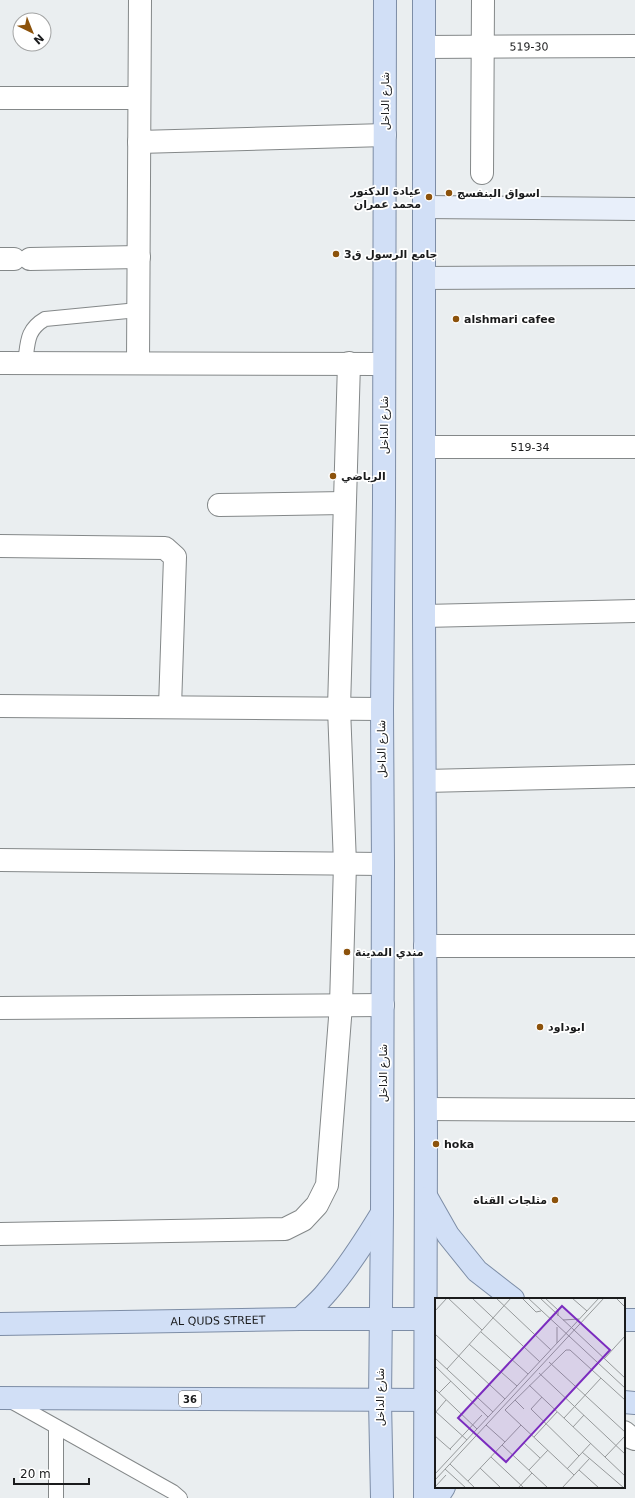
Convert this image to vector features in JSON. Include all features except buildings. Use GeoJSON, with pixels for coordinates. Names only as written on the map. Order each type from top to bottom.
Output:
{"type":"FeatureCollection","features":[{"type":"Feature","properties":{"kind":"main road","name":"شارع الداخل"},"geometry":{"type":"LineString","coordinates":[[382,1498],[380,1401],[383,1005],[382,709],[385,0]]}},
{"type":"Feature","properties":{"kind":"main road"},"geometry":{"type":"LineString","coordinates":[[424,0],[426,1196],[431,1319],[431,1400],[425,1498]]}},
{"type":"Feature","properties":{"kind":"main road"},"geometry":{"type":"LineString","coordinates":[[426,1196],[448,1235],[477,1272],[512,1298]]}},
{"type":"Feature","properties":{"kind":"main road"},"geometry":{"type":"LineString","coordinates":[[300,1319],[326,1294],[360,1249],[382,1214]]}},
{"type":"Feature","properties":{"kind":"main road","name":"AL QUDS STREET"},"geometry":{"type":"LineString","coordinates":[[0,1324],[300,1319],[431,1319]]}},
{"type":"Feature","properties":{"kind":"main road","name":"36"},"geometry":{"type":"LineString","coordinates":[[3,1398],[380,1401],[431,1400]]}},
{"type":"Feature","properties":{"kind":"main road"},"geometry":{"type":"LineString","coordinates":[[437,1498],[443,1488]]}},
{"type":"Feature","properties":{"kind":"street"},"geometry":{"type":"LineString","coordinates":[[138,363],[140,0]]}},
{"type":"Feature","properties":{"kind":"street"},"geometry":{"type":"LineString","coordinates":[[482,173],[483,0]]}},
{"type":"Feature","properties":{"kind":"street","name":"519-30"},"geometry":{"type":"LineString","coordinates":[[424,46],[635,46]]}},
{"type":"Feature","properties":{"kind":"street"},"geometry":{"type":"LineString","coordinates":[[0,98],[139,98]]}},
{"type":"Feature","properties":{"kind":"street"},"geometry":{"type":"LineString","coordinates":[[139,142],[385,135]]}},
{"type":"Feature","properties":{"kind":"street"},"geometry":{"type":"LineString","coordinates":[[424,207],[635,209]]}},
{"type":"Feature","properties":{"kind":"street"},"geometry":{"type":"LineString","coordinates":[[14,259],[139,257]]}},
{"type":"Feature","properties":{"kind":"street"},"geometry":{"type":"LineString","coordinates":[[424,278],[635,277]]}},
{"type":"Feature","properties":{"kind":"street"},"geometry":{"type":"LineString","coordinates":[[0,363],[384,364]]}},
{"type":"Feature","properties":{"kind":"street"},"geometry":{"type":"LineString","coordinates":[[0,1234],[285,1229],[303,1220],[317,1205],[327,1185],[341,1005],[345,864],[339,708],[349,363]]}},
{"type":"Feature","properties":{"kind":"street","name":"519-34"},"geometry":{"type":"LineString","coordinates":[[425,447],[635,447]]}},
{"type":"Feature","properties":{"kind":"street"},"geometry":{"type":"LineString","coordinates":[[218,505],[344,503]]}},
{"type":"Feature","properties":{"kind":"street"},"geometry":{"type":"LineString","coordinates":[[0,546],[165,548],[175,557],[170,707]]}},
{"type":"Feature","properties":{"kind":"street"},"geometry":{"type":"LineString","coordinates":[[424,616],[635,611]]}},
{"type":"Feature","properties":{"kind":"street"},"geometry":{"type":"LineString","coordinates":[[0,706],[382,709]]}},
{"type":"Feature","properties":{"kind":"street"},"geometry":{"type":"LineString","coordinates":[[425,781],[635,776]]}},
{"type":"Feature","properties":{"kind":"street"},"geometry":{"type":"LineString","coordinates":[[0,860],[383,864]]}},
{"type":"Feature","properties":{"kind":"street"},"geometry":{"type":"LineString","coordinates":[[426,946],[635,946]]}},
{"type":"Feature","properties":{"kind":"street"},"geometry":{"type":"LineString","coordinates":[[0,1008],[383,1005]]}},
{"type":"Feature","properties":{"kind":"street"},"geometry":{"type":"LineString","coordinates":[[426,1109],[635,1110]]}},
{"type":"Feature","properties":{"kind":"street"},"geometry":{"type":"LineString","coordinates":[[625,1433],[630,1437],[635,1438]]}},
{"type":"Feature","properties":{"kind":"lane"},"geometry":{"type":"LineString","coordinates":[[25,363],[30,333],[36,324],[46,319],[138,310]]}},
{"type":"Feature","properties":{"kind":"lane"},"geometry":{"type":"LineString","coordinates":[[3,1398],[173,1492],[180,1498]]}},
{"type":"Feature","properties":{"kind":"lane"},"geometry":{"type":"LineString","coordinates":[[56,1427],[56,1498]]}},
{"type":"Feature","properties":{"kind":"place","name":"اسواق البنفسج"},"geometry":{"type":"Point","coordinates":[449,193]}},
{"type":"Feature","properties":{"kind":"place","name":"عيادة الدكتور محمد عمران"},"geometry":{"type":"Point","coordinates":[429,197]}},
{"type":"Feature","properties":{"kind":"place","name":"جامع الرسول ق3"},"geometry":{"type":"Point","coordinates":[336,254]}},
{"type":"Feature","properties":{"kind":"place","name":"alshmari cafee"},"geometry":{"type":"Point","coordinates":[456,319]}},
{"type":"Feature","properties":{"kind":"place","name":"الرياضي"},"geometry":{"type":"Point","coordinates":[333,476]}},
{"type":"Feature","properties":{"kind":"place","name":"مندي المدينة"},"geometry":{"type":"Point","coordinates":[347,952]}},
{"type":"Feature","properties":{"kind":"place","name":"ابوداود"},"geometry":{"type":"Point","coordinates":[540,1027]}},
{"type":"Feature","properties":{"kind":"place","name":"hoka"},"geometry":{"type":"Point","coordinates":[436,1144]}},
{"type":"Feature","properties":{"kind":"place","name":"مثلجات القناة"},"geometry":{"type":"Point","coordinates":[555,1200]}}]}
